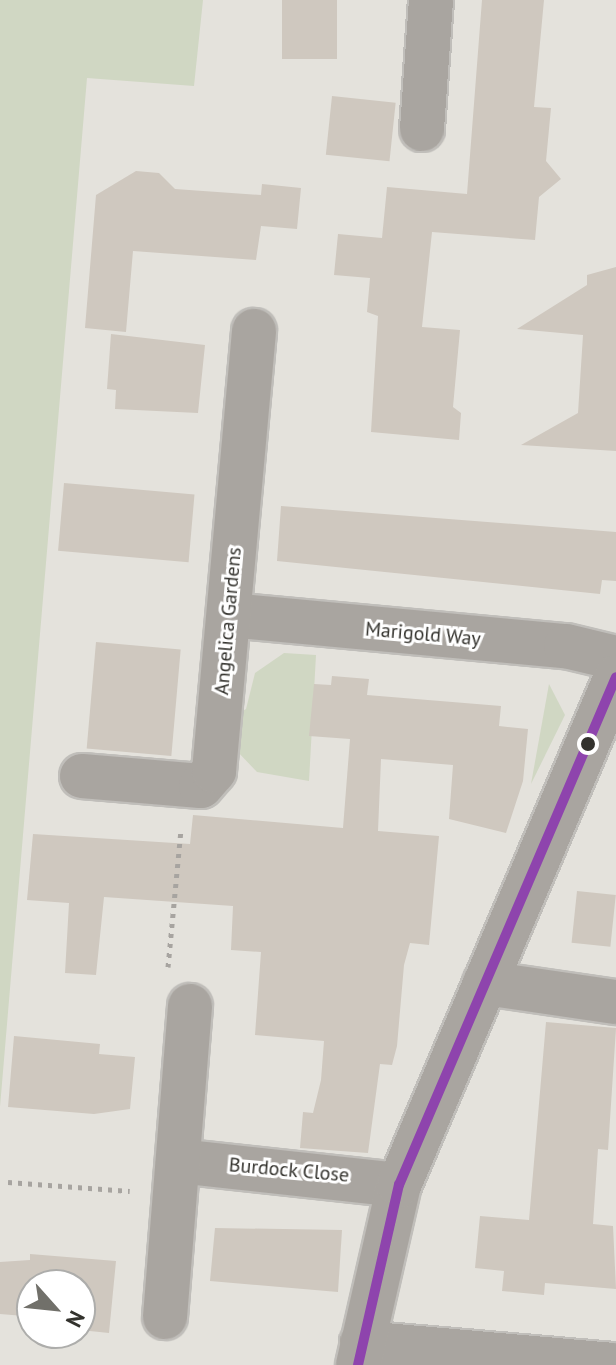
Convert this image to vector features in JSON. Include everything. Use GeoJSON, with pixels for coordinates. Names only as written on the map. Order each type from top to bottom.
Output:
{"type":"FeatureCollection","features":[{"type":"Feature","properties":{"kind":"street"},"geometry":{"type":"LineString","coordinates":[[422,129],[431,0]]}},
{"type":"Feature","properties":{"kind":"street","name":"Angelica Gardens"},"geometry":{"type":"LineString","coordinates":[[185,785],[201,786],[214,771],[254,331]]}},
{"type":"Feature","properties":{"kind":"street","name":"Marigold Way"},"geometry":{"type":"LineString","coordinates":[[229,615],[566,646],[616,658]]}},
{"type":"Feature","properties":{"kind":"street"},"geometry":{"type":"LineString","coordinates":[[611,1365],[360,1354],[399,1185],[616,677]]}},
{"type":"Feature","properties":{"kind":"street"},"geometry":{"type":"LineString","coordinates":[[82,776],[185,785]]}},
{"type":"Feature","properties":{"kind":"street"},"geometry":{"type":"LineString","coordinates":[[485,983],[616,1002]]}},
{"type":"Feature","properties":{"kind":"street"},"geometry":{"type":"LineString","coordinates":[[165,1317],[190,1006]]}},
{"type":"Feature","properties":{"kind":"street","name":"Burdock Close"},"geometry":{"type":"LineString","coordinates":[[177,1178],[399,1185]]}},
{"type":"Feature","properties":{"kind":"path"},"geometry":{"type":"LineString","coordinates":[[185,785],[166,988],[190,1006]]}},
{"type":"Feature","properties":{"kind":"path"},"geometry":{"type":"LineString","coordinates":[[8,1182],[177,1178]]}},
{"type":"Feature","properties":{"kind":"green space"},"geometry":{"type":"Polygon","coordinates":[[[0,0],[203,0],[194,86],[87,78],[0,1107],[0,0]]]}},
{"type":"Feature","properties":{"kind":"green space"},"geometry":{"type":"Polygon","coordinates":[[[284,653],[316,655],[309,781],[257,772],[235,749],[232,717],[246,709],[255,673],[284,653]]]}},
{"type":"Feature","properties":{"kind":"green space"},"geometry":{"type":"Polygon","coordinates":[[[549,684],[565,715],[531,784],[549,684]]]}},
{"type":"Feature","properties":{"kind":"building"},"geometry":{"type":"Polygon","coordinates":[[[282,0],[337,0],[337,59],[282,59],[282,0]]]}},
{"type":"Feature","properties":{"kind":"building"},"geometry":{"type":"Polygon","coordinates":[[[482,0],[544,0],[534,107],[551,108],[546,161],[561,179],[539,197],[535,240],[432,232],[422,327],[460,330],[453,407],[461,413],[459,440],[371,432],[378,316],[367,312],[370,278],[334,275],[338,234],[382,238],[387,187],[467,194],[482,0]]]}},
{"type":"Feature","properties":{"kind":"building"},"geometry":{"type":"Polygon","coordinates":[[[332,96],[396,103],[389,161],[326,155],[332,96]]]}},
{"type":"Feature","properties":{"kind":"building"},"geometry":{"type":"Polygon","coordinates":[[[136,171],[159,173],[175,189],[261,195],[262,184],[301,188],[297,229],[261,226],[256,260],[133,251],[126,332],[85,328],[96,195],[136,171]]]}},
{"type":"Feature","properties":{"kind":"building"},"geometry":{"type":"Polygon","coordinates":[[[616,267],[616,451],[521,445],[578,413],[583,335],[517,329],[587,285],[587,275],[616,267]]]}},
{"type":"Feature","properties":{"kind":"building"},"geometry":{"type":"Polygon","coordinates":[[[111,334],[205,345],[198,413],[115,409],[116,390],[107,389],[111,334]]]}},
{"type":"Feature","properties":{"kind":"building"},"geometry":{"type":"Polygon","coordinates":[[[64,483],[195,494],[189,562],[58,551],[64,483]]]}},
{"type":"Feature","properties":{"kind":"building"},"geometry":{"type":"Polygon","coordinates":[[[281,506],[616,532],[616,581],[602,580],[600,594],[277,561],[281,506]]]}},
{"type":"Feature","properties":{"kind":"building"},"geometry":{"type":"Polygon","coordinates":[[[96,642],[181,649],[171,756],[87,749],[96,642]]]}},
{"type":"Feature","properties":{"kind":"building"},"geometry":{"type":"Polygon","coordinates":[[[332,676],[369,679],[367,695],[501,706],[499,726],[528,729],[523,781],[506,833],[449,819],[453,765],[381,759],[378,831],[439,836],[429,945],[410,943],[404,965],[397,1046],[392,1065],[380,1064],[368,1153],[300,1148],[303,1112],[313,1113],[321,1080],[324,1041],[255,1035],[261,952],[231,950],[233,906],[104,897],[96,975],[65,973],[69,903],[27,900],[33,834],[190,844],[193,815],[343,828],[350,739],[309,736],[314,684],[331,685],[332,676]]]}},
{"type":"Feature","properties":{"kind":"building"},"geometry":{"type":"Polygon","coordinates":[[[577,891],[616,895],[610,947],[572,943],[577,891]]]}},
{"type":"Feature","properties":{"kind":"building"},"geometry":{"type":"Polygon","coordinates":[[[546,1022],[616,1028],[608,1150],[598,1149],[593,1224],[613,1226],[616,1289],[545,1283],[544,1295],[502,1291],[504,1271],[475,1268],[480,1216],[529,1220],[546,1022]]]}},
{"type":"Feature","properties":{"kind":"building"},"geometry":{"type":"Polygon","coordinates":[[[14,1036],[100,1044],[99,1054],[135,1057],[130,1109],[94,1114],[8,1107],[14,1036]]]}},
{"type":"Feature","properties":{"kind":"building"},"geometry":{"type":"Polygon","coordinates":[[[215,1228],[342,1230],[338,1292],[210,1281],[215,1228]]]}},
{"type":"Feature","properties":{"kind":"building"},"geometry":{"type":"Polygon","coordinates":[[[30,1254],[116,1261],[109,1333],[96,1332],[96,1269],[16,1269],[16,1315],[0,1314],[0,1262],[30,1260],[30,1254]]]}},
{"type":"Feature","properties":{"kind":"transit line"},"geometry":{"type":"LineString","coordinates":[[358,1365],[399,1185],[616,677]]}}]}
